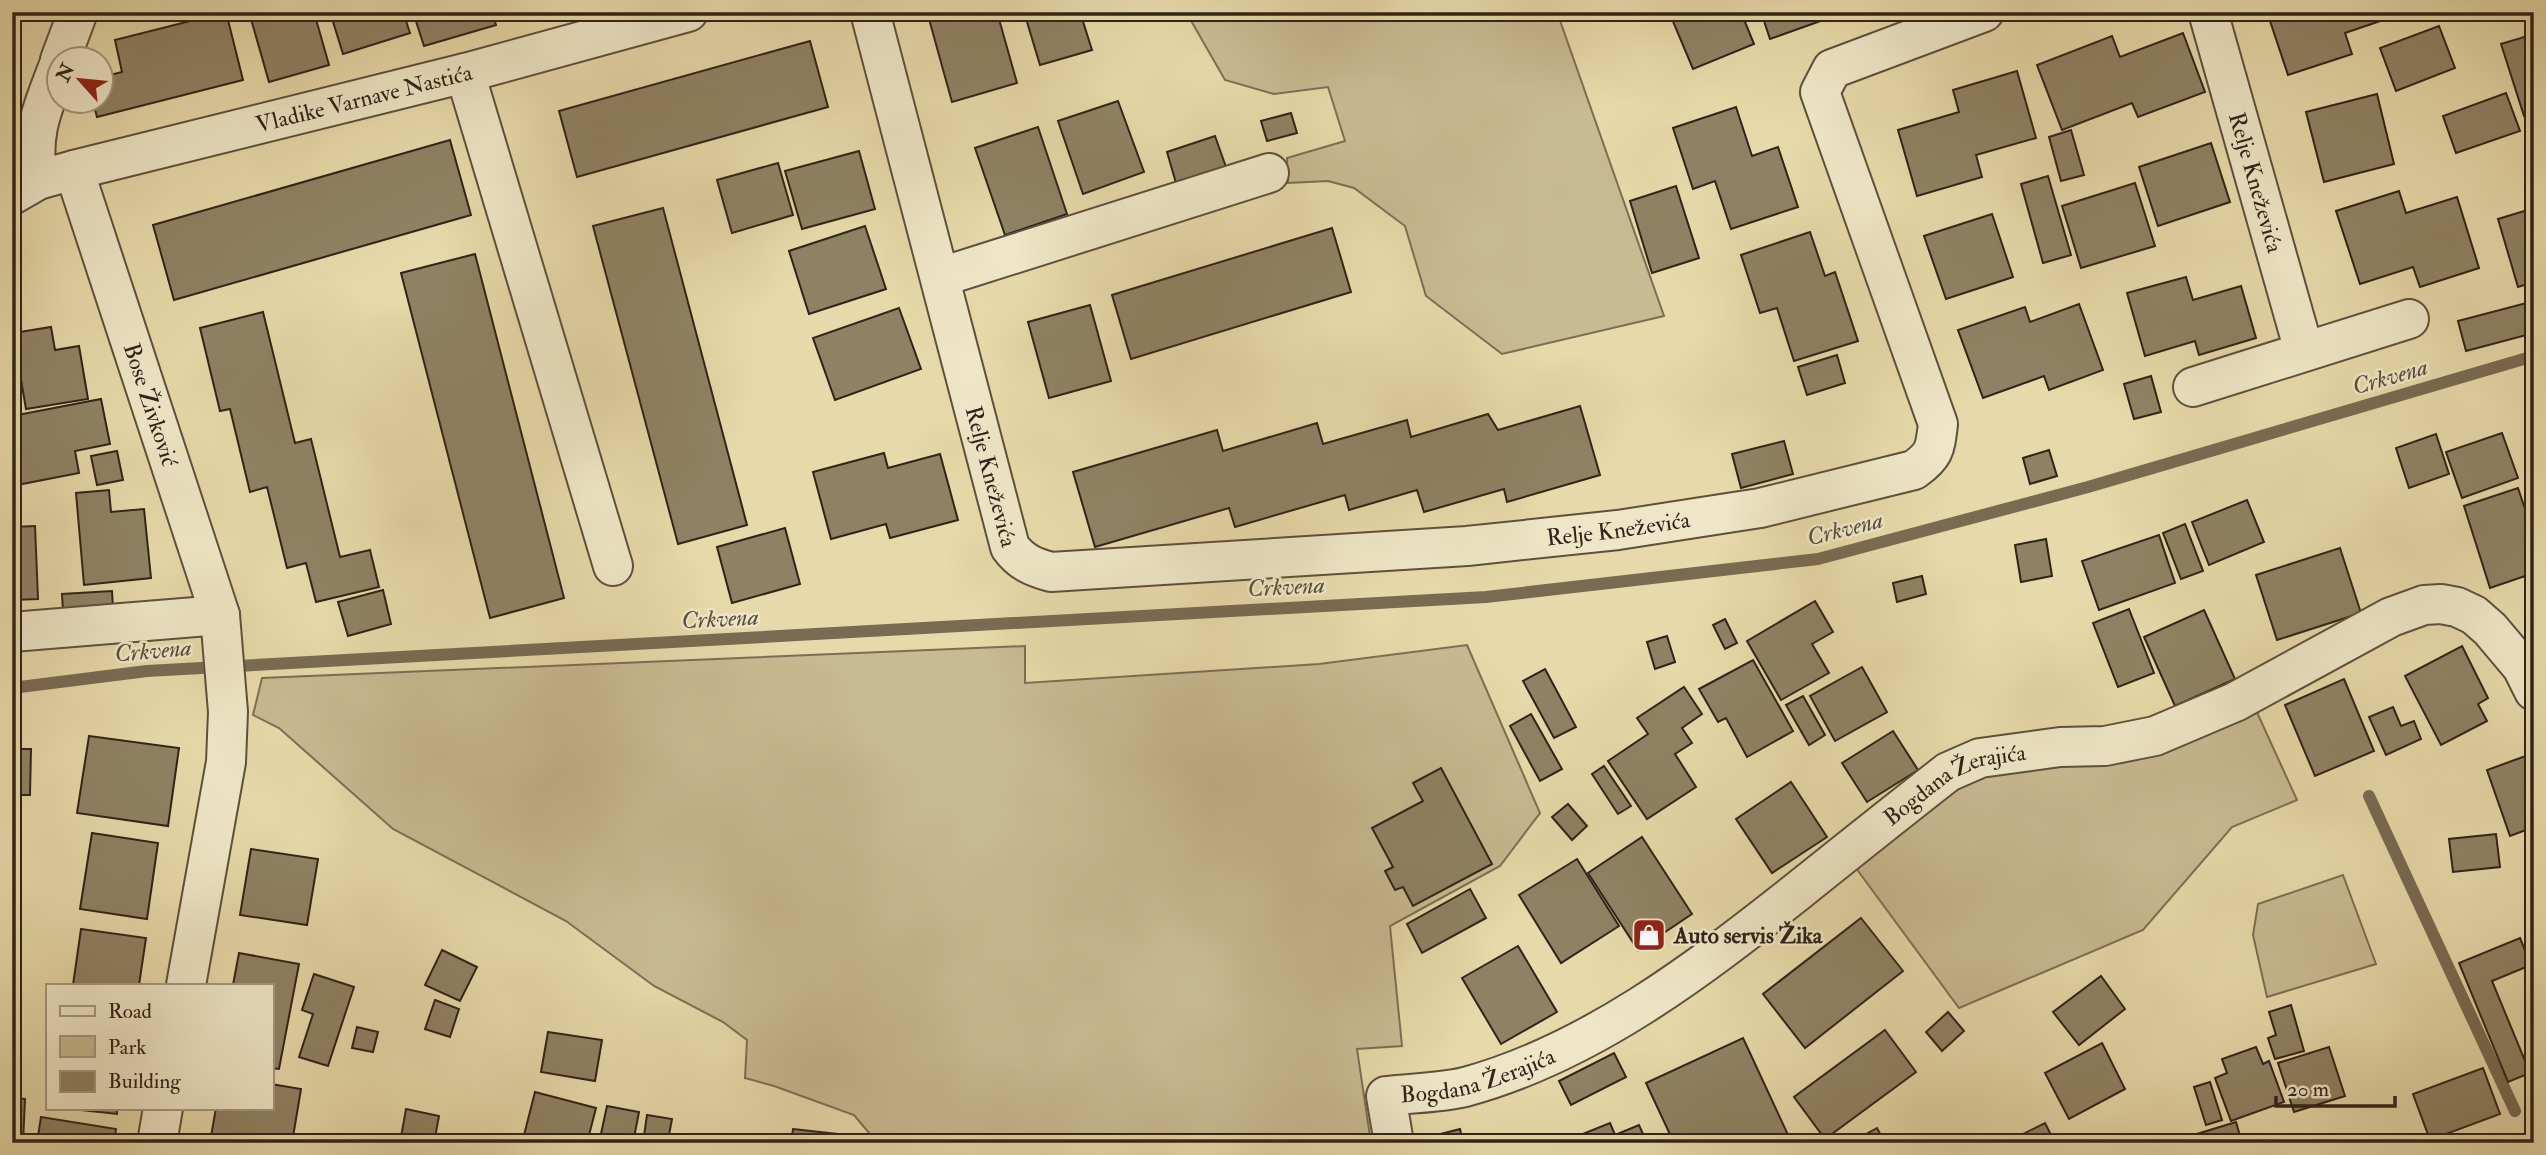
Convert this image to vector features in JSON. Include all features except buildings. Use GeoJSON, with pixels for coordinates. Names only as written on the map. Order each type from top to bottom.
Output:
{"type":"FeatureCollection","features":[{"type":"Feature","properties":{"kind":"street"},"geometry":{"type":"LineString","coordinates":[[66,46],[78,12]]}},
{"type":"Feature","properties":{"kind":"street","name":"Relje Kneževića"},"geometry":{"type":"LineString","coordinates":[[870,12],[1010,547],[1017,557],[1029,565],[1051,572],[1467,546],[1618,530],[1760,508],[1914,470],[1930,459],[1938,424],[1820,92],[1832,69],[1984,12]]}},
{"type":"Feature","properties":{"kind":"street","name":"Relje Kneževića"},"geometry":{"type":"LineString","coordinates":[[2208,12],[2304,351]]}},
{"type":"Feature","properties":{"kind":"street","name":"Vladike Varnave Nastića"},"geometry":{"type":"LineString","coordinates":[[25,187],[74,170],[465,73],[669,15]]}},
{"type":"Feature","properties":{"kind":"street"},"geometry":{"type":"LineString","coordinates":[[465,73],[613,566]]}},
{"type":"Feature","properties":{"kind":"street"},"geometry":{"type":"LineString","coordinates":[[25,187],[33,157],[36,130],[46,101]]}},
{"type":"Feature","properties":{"kind":"street","name":"Bose Živković"},"geometry":{"type":"LineString","coordinates":[[74,170],[222,628],[228,712],[226,762],[186,984]]}},
{"type":"Feature","properties":{"kind":"street"},"geometry":{"type":"LineString","coordinates":[[941,277],[1269,173]]}},
{"type":"Feature","properties":{"kind":"street"},"geometry":{"type":"LineString","coordinates":[[2193,387],[2409,319]]}},
{"type":"Feature","properties":{"kind":"street","name":"Bogdana Žerajića"},"geometry":{"type":"LineString","coordinates":[[1394,1143],[1385,1096],[1461,1088],[1498,1077],[1611,1024],[1717,955],[1948,772],[1980,758],[2060,747],[2105,746],[2155,736],[2235,702],[2391,617],[2424,605],[2457,607],[2474,615],[2530,670]]}},
{"type":"Feature","properties":{"kind":"street"},"geometry":{"type":"LineString","coordinates":[[12,632],[222,628]]}},
{"type":"Feature","properties":{"kind":"street"},"geometry":{"type":"LineString","coordinates":[[157,1143],[163,1110]]}},
{"type":"Feature","properties":{"kind":"green space"},"geometry":{"type":"Polygon","coordinates":[[[1186,12],[1557,12],[1664,316],[1502,354],[1426,296],[1405,226],[1354,188],[1328,181],[1288,183],[1287,158],[1345,141],[1328,87],[1274,94],[1225,80],[1186,12]]]}},
{"type":"Feature","properties":{"kind":"green space"},"geometry":{"type":"Polygon","coordinates":[[[1467,645],[1540,813],[1500,866],[1390,926],[1402,1046],[1357,1049],[1371,1143],[929,1143],[875,1140],[854,1115],[745,1078],[747,1040],[723,1022],[654,986],[566,921],[393,829],[279,728],[253,715],[262,678],[1025,646],[1025,683],[1319,664],[1467,645]]]}},
{"type":"Feature","properties":{"kind":"green space"},"geometry":{"type":"Polygon","coordinates":[[[2255,708],[2297,800],[2232,827],[2143,930],[1959,1008],[1853,864],[1972,776],[2255,708]]]}},
{"type":"Feature","properties":{"kind":"green space"},"geometry":{"type":"Polygon","coordinates":[[[2343,875],[2376,964],[2267,997],[2253,935],[2258,904],[2343,875]]]}},
{"type":"Feature","properties":{"kind":"waterway","name":"Crkvena"},"geometry":{"type":"LineString","coordinates":[[12,688],[147,671],[1486,597],[1818,559],[2088,487],[2534,356]]}},
{"type":"Feature","properties":{"kind":"waterway"},"geometry":{"type":"LineString","coordinates":[[2369,796],[2515,1111]]}},
{"type":"Feature","properties":{"kind":"place","name":"Auto servis Žika"},"geometry":{"type":"Point","coordinates":[1649,935]}}]}
